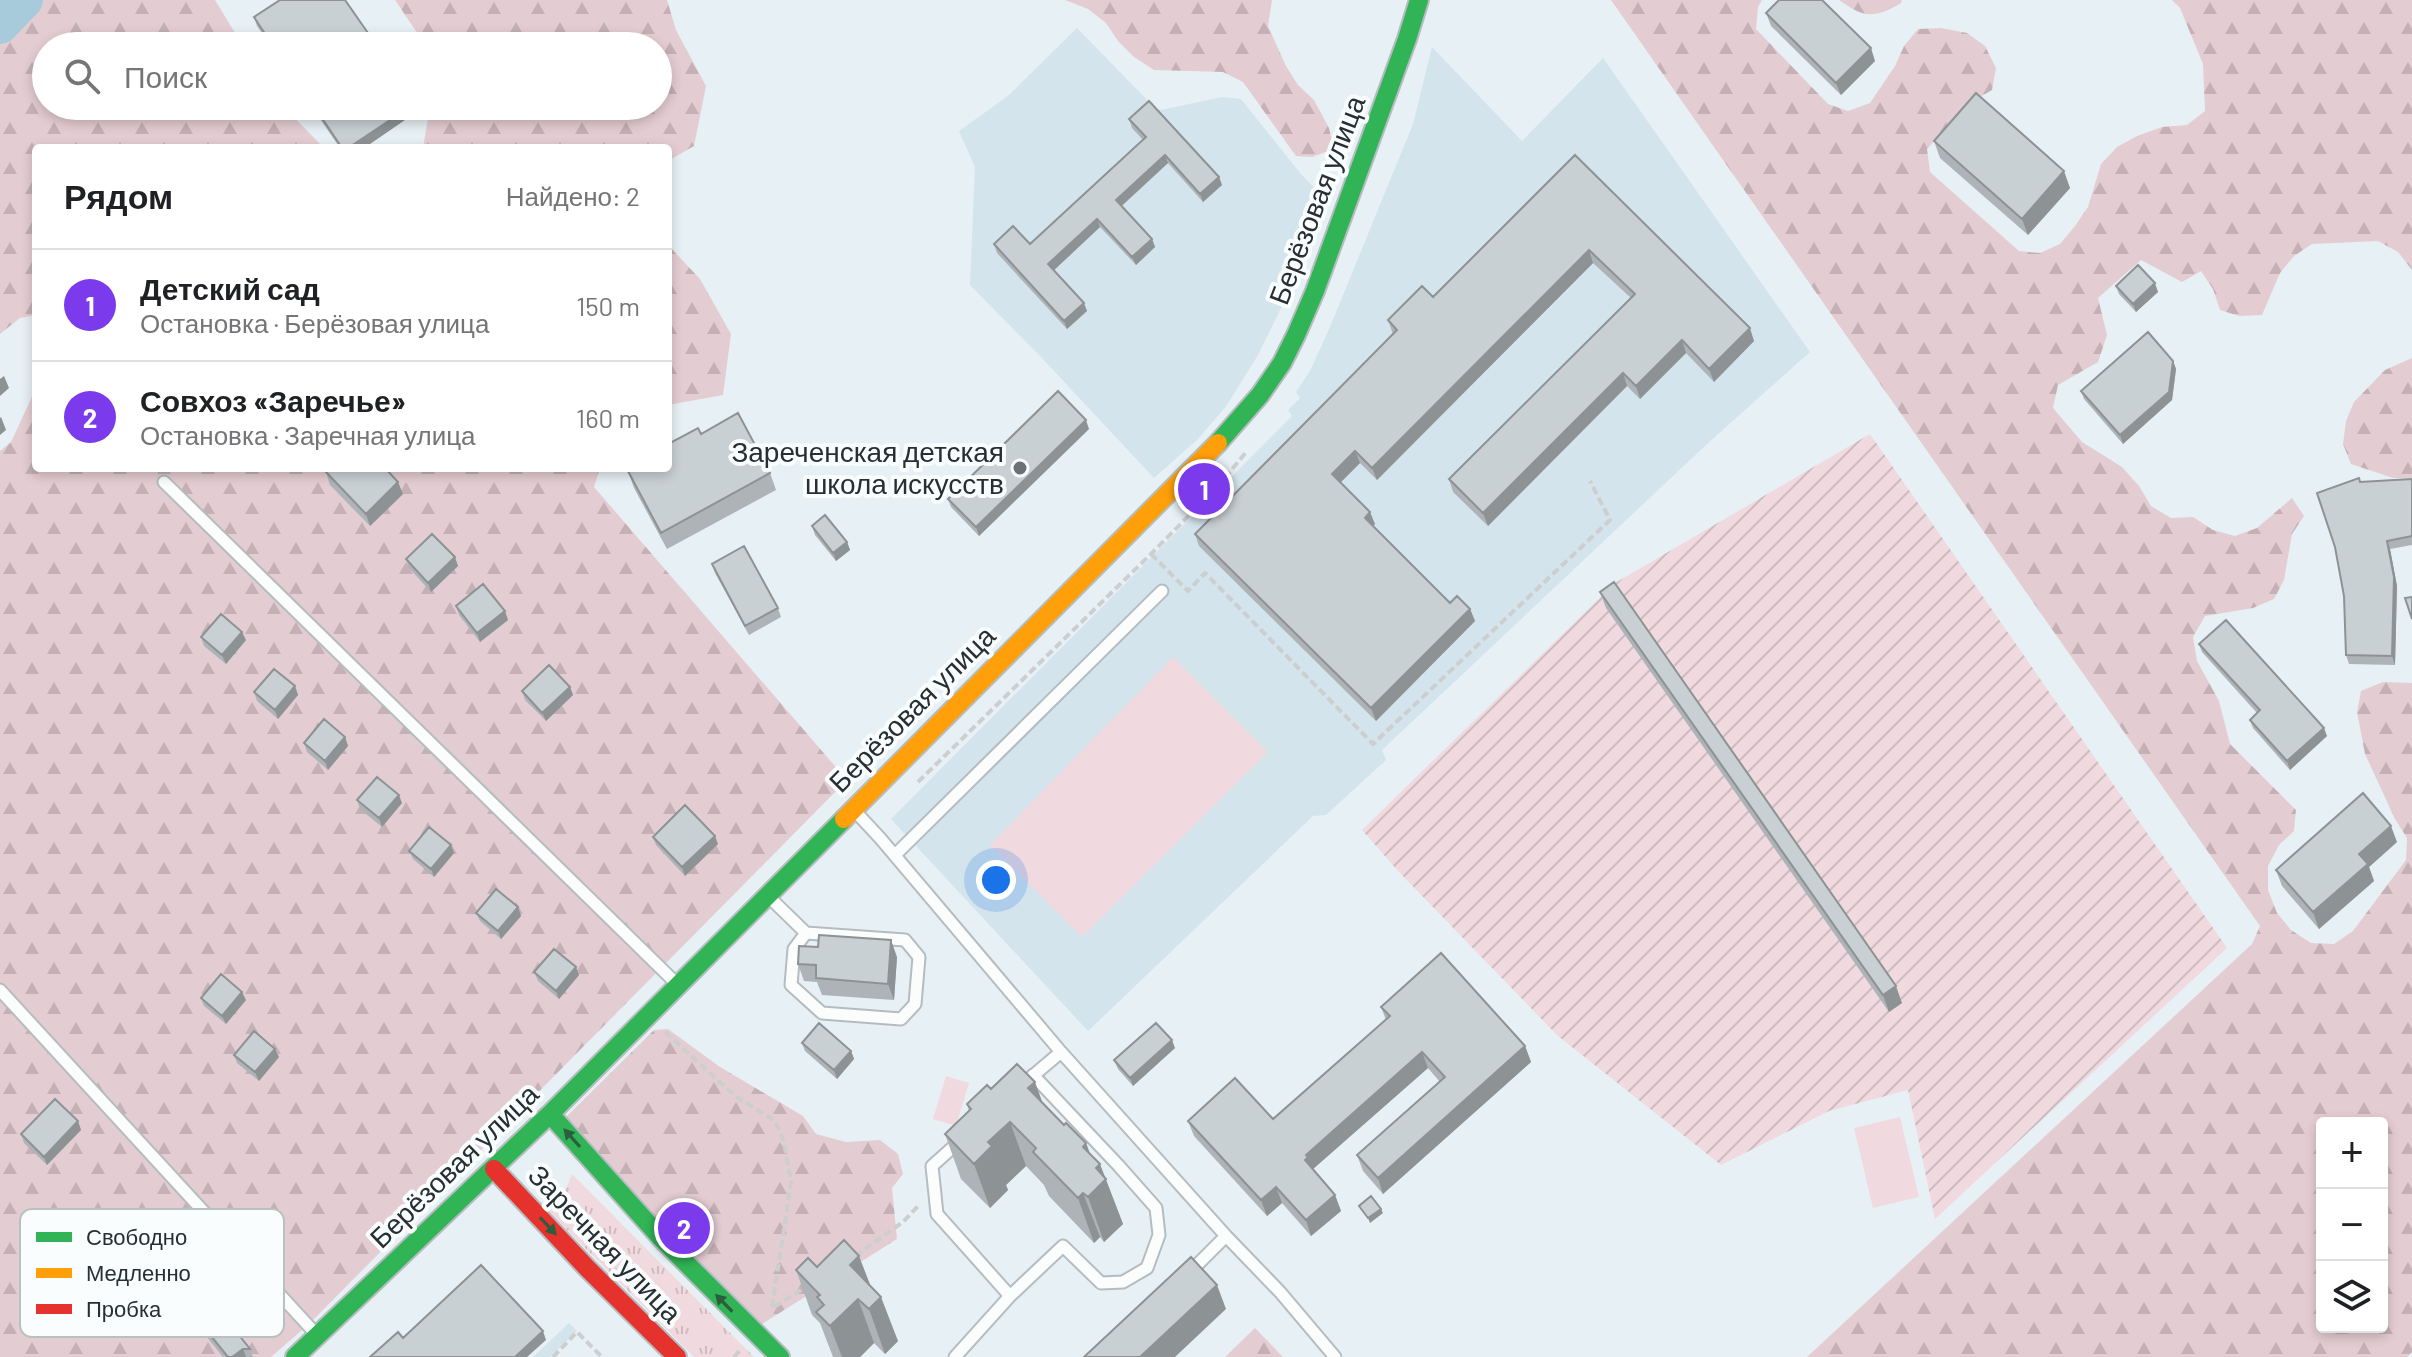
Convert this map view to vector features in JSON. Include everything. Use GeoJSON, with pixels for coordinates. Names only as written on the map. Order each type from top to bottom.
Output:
{"type":"FeatureCollection","features":[{"type":"Feature","properties":{"kind":"street","name":"Берёзовая улица"},"geometry":{"type":"LineString","coordinates":[[295,1357],[550,1114],[1235,426],[1282,363],[1315,291],[1419,0]]}},
{"type":"Feature","properties":{"kind":"street","name":"Заречная улица"},"geometry":{"type":"LineString","coordinates":[[550,1114],[661,1238],[780,1357]]}},
{"type":"Feature","properties":{"kind":"street","name":"Заречная улица"},"geometry":{"type":"LineString","coordinates":[[494,1169],[652,1338],[677,1357]]}},
{"type":"Feature","properties":{"kind":"lane"},"geometry":{"type":"LineString","coordinates":[[164,482],[678,985]]}},
{"type":"Feature","properties":{"kind":"lane"},"geometry":{"type":"LineString","coordinates":[[895,855],[1162,591]]}},
{"type":"Feature","properties":{"kind":"lane"},"geometry":{"type":"LineString","coordinates":[[853,809],[1061,1052],[1280,1292],[1335,1357]]}},
{"type":"Feature","properties":{"kind":"lane"},"geometry":{"type":"LineString","coordinates":[[767,895],[806,933],[905,940],[919,957],[915,1004],[901,1019],[822,1013],[791,985],[794,949],[806,933]]}},
{"type":"Feature","properties":{"kind":"lane"},"geometry":{"type":"LineString","coordinates":[[0,990],[202,1209]]}},
{"type":"Feature","properties":{"kind":"lane"},"geometry":{"type":"LineString","coordinates":[[1010,1095],[1061,1052]]}},
{"type":"Feature","properties":{"kind":"lane"},"geometry":{"type":"LineString","coordinates":[[960,1355],[1010,1296],[1063,1246],[1101,1283],[1123,1282],[1147,1268],[1159,1235],[1156,1208],[1033,1075]]}},
{"type":"Feature","properties":{"kind":"lane"},"geometry":{"type":"LineString","coordinates":[[966,1136],[932,1166],[937,1214],[1010,1296]]}},
{"type":"Feature","properties":{"kind":"lane"},"geometry":{"type":"LineString","coordinates":[[1181,1280],[1226,1236]]}},
{"type":"Feature","properties":{"kind":"lane"},"geometry":{"type":"LineString","coordinates":[[284,1298],[317,1334]]}},
{"type":"Feature","properties":{"kind":"path"},"geometry":{"type":"LineString","coordinates":[[1151,554],[1188,591],[1205,573],[1373,744],[1610,520],[1590,481]]}},
{"type":"Feature","properties":{"kind":"path"},"geometry":{"type":"LineString","coordinates":[[657,1024],[734,1095],[775,1121],[784,1142],[791,1182],[772,1308]]}},
{"type":"Feature","properties":{"kind":"path"},"geometry":{"type":"LineString","coordinates":[[850,1260],[903,1222],[923,1201]]}},
{"type":"Feature","properties":{"kind":"path"},"geometry":{"type":"LineString","coordinates":[[766,1313],[811,1284]]}},
{"type":"Feature","properties":{"kind":"path"},"geometry":{"type":"LineString","coordinates":[[553,1357],[577,1332],[602,1357]]}},
{"type":"Feature","properties":{"kind":"shaded area"},"geometry":{"type":"Polygon","coordinates":[[[1077,28],[1154,107],[1161,110],[1222,97],[1241,99],[1300,173],[1325,199],[1289,292],[1258,355],[1227,405],[1198,439],[1154,478],[970,285],[975,167],[959,131],[1008,96],[1077,28]]]}},
{"type":"Feature","properties":{"kind":"shaded area"},"geometry":{"type":"Polygon","coordinates":[[[1432,47],[1522,141],[1603,58],[1810,352],[1708,443],[1382,750],[1386,760],[1326,815],[1313,816],[1088,1031],[891,819],[1292,416],[1288,410],[1300,398],[1296,392],[1310,371],[1330,327],[1413,124],[1432,47]]]}},
{"type":"Feature","properties":{"kind":"shaded area"},"geometry":{"type":"Polygon","coordinates":[[[569,1323],[577,1331],[550,1357],[533,1357],[569,1323]]]}},
{"type":"Feature","properties":{"kind":"green space"},"geometry":{"type":"Polygon","coordinates":[[[25,0],[215,0],[234,32],[32,32],[32,120],[297,120],[320,144],[32,144],[32,316],[20,318],[0,334],[0,26],[25,0]]]}},
{"type":"Feature","properties":{"kind":"green space"},"geometry":{"type":"Polygon","coordinates":[[[395,0],[667,0],[676,30],[706,86],[694,146],[672,159],[672,144],[424,144],[428,120],[672,120],[672,32],[417,32],[395,0]]]}},
{"type":"Feature","properties":{"kind":"green space"},"geometry":{"type":"Polygon","coordinates":[[[1065,0],[1272,0],[1268,26],[1286,66],[1298,85],[1314,100],[1329,128],[1334,149],[1312,157],[1296,156],[1243,82],[1223,72],[1154,70],[1134,57],[1106,23],[1088,9],[1065,0]]]}},
{"type":"Feature","properties":{"kind":"green space"},"geometry":{"type":"Polygon","coordinates":[[[1611,0],[1762,0],[1758,7],[1756,29],[1828,104],[1848,111],[1870,103],[1895,66],[1904,46],[1918,29],[1941,28],[1967,33],[1985,46],[1996,68],[1992,90],[1958,113],[1927,149],[1930,172],[2019,251],[2040,253],[2060,244],[2075,226],[2088,207],[2101,164],[2117,147],[2162,127],[2187,125],[2205,111],[2203,64],[2180,8],[2172,0],[2412,0],[2412,270],[2398,252],[2378,241],[2312,244],[2294,256],[2280,273],[2262,315],[2239,316],[2220,310],[2213,289],[2201,271],[2182,282],[2141,260],[2098,298],[2107,335],[2098,362],[2058,385],[2053,408],[2082,442],[2122,467],[2151,506],[2171,518],[2193,517],[2213,530],[2235,536],[2257,528],[2292,498],[2304,516],[2292,534],[2284,580],[2274,599],[2253,608],[2205,616],[2193,637],[2197,661],[2219,701],[2230,744],[2296,810],[2294,831],[2279,845],[2268,866],[2268,890],[2277,913],[2291,930],[2311,943],[2334,944],[2353,931],[2406,860],[2407,838],[2365,754],[2357,712],[2361,691],[2383,682],[2412,683],[2412,1352],[2407,1357],[1807,1357],[2252,944],[2260,926],[1611,0]]]}},
{"type":"Feature","properties":{"kind":"green space"},"geometry":{"type":"Polygon","coordinates":[[[1839,0],[1902,0],[1883,12],[1869,14],[1839,0]]]}},
{"type":"Feature","properties":{"kind":"green space"},"geometry":{"type":"Polygon","coordinates":[[[672,249],[700,279],[731,334],[723,395],[672,404],[672,249]]]}},
{"type":"Feature","properties":{"kind":"green space"},"geometry":{"type":"Polygon","coordinates":[[[2412,358],[2412,478],[2393,478],[2351,464],[2343,444],[2346,421],[2354,402],[2385,370],[2412,358]]]}},
{"type":"Feature","properties":{"kind":"green space"},"geometry":{"type":"Polygon","coordinates":[[[32,397],[32,472],[599,472],[594,487],[847,780],[309,1324],[271,1357],[0,1357],[0,451],[11,442],[32,397]]]}},
{"type":"Feature","properties":{"kind":"green space"},"geometry":{"type":"Polygon","coordinates":[[[1870,434],[2227,948],[1935,1219],[1908,1090],[1829,1111],[1721,1165],[1558,1036],[1362,830],[1615,583],[1870,434]]]}},
{"type":"Feature","properties":{"kind":"green space"},"geometry":{"type":"Polygon","coordinates":[[[1173,657],[1268,752],[1082,937],[990,845],[1173,657]]]}},
{"type":"Feature","properties":{"kind":"green space"},"geometry":{"type":"Polygon","coordinates":[[[668,1029],[720,1067],[803,1116],[816,1134],[846,1142],[880,1140],[898,1154],[903,1174],[892,1188],[897,1239],[762,1324],[560,1123],[654,1030],[668,1029]]]}},
{"type":"Feature","properties":{"kind":"green space"},"geometry":{"type":"Polygon","coordinates":[[[946,1076],[969,1083],[956,1126],[933,1119],[946,1076]]]}},
{"type":"Feature","properties":{"kind":"green space"},"geometry":{"type":"Polygon","coordinates":[[[1900,1117],[1919,1197],[1873,1208],[1854,1128],[1900,1117]]]}},
{"type":"Feature","properties":{"kind":"green space"},"geometry":{"type":"Polygon","coordinates":[[[572,1174],[754,1357],[694,1357],[539,1202],[561,1195],[572,1174]]]}},
{"type":"Feature","properties":{"kind":"green space"},"geometry":{"type":"Polygon","coordinates":[[[1255,1328],[1283,1357],[1225,1357],[1255,1328]]]}},
{"type":"Feature","properties":{"kind":"building"},"geometry":{"type":"Polygon","coordinates":[[[280,0],[345,0],[367,32],[264,32],[254,17],[280,0]]]}},
{"type":"Feature","properties":{"kind":"building"},"geometry":{"type":"Polygon","coordinates":[[[1779,0],[1822,0],[1871,48],[1836,83],[1766,13],[1779,0]]]}},
{"type":"Feature","properties":{"kind":"building"},"geometry":{"type":"Polygon","coordinates":[[[1976,93],[2064,171],[2022,219],[1934,141],[1976,93]]]}},
{"type":"Feature","properties":{"kind":"building"},"geometry":{"type":"Polygon","coordinates":[[[1149,101],[1219,177],[1200,194],[1165,155],[1116,200],[1152,239],[1132,257],[1097,219],[1048,264],[1084,303],[1064,321],[994,244],[1013,226],[1030,244],[1146,137],[1129,119],[1149,101]]]}},
{"type":"Feature","properties":{"kind":"building"},"geometry":{"type":"Polygon","coordinates":[[[323,120],[390,120],[354,144],[339,144],[323,120]]]}},
{"type":"Feature","properties":{"kind":"building"},"geometry":{"type":"Polygon","coordinates":[[[1575,155],[1750,328],[1709,369],[1682,340],[1636,386],[1623,373],[1483,513],[1449,479],[1635,294],[1589,250],[1372,468],[1355,451],[1332,474],[1370,512],[1365,518],[1450,603],[1457,596],[1470,609],[1371,708],[1195,534],[1397,330],[1388,320],[1422,286],[1433,297],[1575,155]]]}},
{"type":"Feature","properties":{"kind":"building"},"geometry":{"type":"Polygon","coordinates":[[[2138,265],[2155,283],[2133,304],[2116,286],[2138,265]]]}},
{"type":"Feature","properties":{"kind":"building"},"geometry":{"type":"Polygon","coordinates":[[[2148,332],[2173,361],[2169,392],[2120,435],[2081,391],[2148,332]]]}},
{"type":"Feature","properties":{"kind":"building","name":"Зареченская детская школа искусств"},"geometry":{"type":"Polygon","coordinates":[[[1058,391],[1086,420],[976,527],[948,499],[1058,391]]]}},
{"type":"Feature","properties":{"kind":"building"},"geometry":{"type":"Polygon","coordinates":[[[738,413],[770,473],[661,533],[629,472],[672,472],[672,442],[698,428],[701,434],[738,413]]]}},
{"type":"Feature","properties":{"kind":"building"},"geometry":{"type":"Polygon","coordinates":[[[326,472],[389,472],[398,482],[366,514],[326,472]]]}},
{"type":"Feature","properties":{"kind":"building"},"geometry":{"type":"Polygon","coordinates":[[[2359,478],[2360,482],[2412,479],[2412,536],[2387,541],[2394,577],[2392,656],[2346,655],[2344,596],[2335,547],[2317,493],[2359,478]]]}},
{"type":"Feature","properties":{"kind":"building"},"geometry":{"type":"Polygon","coordinates":[[[825,515],[847,542],[833,553],[812,526],[825,515]]]}},
{"type":"Feature","properties":{"kind":"building"},"geometry":{"type":"Polygon","coordinates":[[[432,534],[455,557],[428,583],[406,559],[432,534]]]}},
{"type":"Feature","properties":{"kind":"building"},"geometry":{"type":"Polygon","coordinates":[[[744,546],[778,608],[745,626],[712,564],[744,546]]]}},
{"type":"Feature","properties":{"kind":"building"},"geometry":{"type":"Polygon","coordinates":[[[1614,582],[1896,986],[1883,995],[1600,592],[1614,582]]]}},
{"type":"Feature","properties":{"kind":"building"},"geometry":{"type":"Polygon","coordinates":[[[483,584],[505,611],[477,633],[456,606],[483,584]]]}},
{"type":"Feature","properties":{"kind":"building"},"geometry":{"type":"Polygon","coordinates":[[[2412,597],[2412,619],[2405,598],[2412,597]]]}},
{"type":"Feature","properties":{"kind":"building"},"geometry":{"type":"Polygon","coordinates":[[[221,614],[242,632],[222,655],[201,637],[221,614]]]}},
{"type":"Feature","properties":{"kind":"building"},"geometry":{"type":"Polygon","coordinates":[[[2226,620],[2324,728],[2287,761],[2250,720],[2260,710],[2199,644],[2226,620]]]}},
{"type":"Feature","properties":{"kind":"building"},"geometry":{"type":"Polygon","coordinates":[[[549,665],[570,687],[542,713],[522,691],[549,665]]]}},
{"type":"Feature","properties":{"kind":"building"},"geometry":{"type":"Polygon","coordinates":[[[274,669],[295,686],[275,710],[254,692],[274,669]]]}},
{"type":"Feature","properties":{"kind":"building"},"geometry":{"type":"Polygon","coordinates":[[[324,719],[345,737],[325,761],[304,743],[324,719]]]}},
{"type":"Feature","properties":{"kind":"building"},"geometry":{"type":"Polygon","coordinates":[[[377,777],[399,795],[379,818],[357,800],[377,777]]]}},
{"type":"Feature","properties":{"kind":"building"},"geometry":{"type":"Polygon","coordinates":[[[2363,793],[2391,826],[2359,854],[2368,864],[2313,912],[2276,870],[2363,793]]]}},
{"type":"Feature","properties":{"kind":"building"},"geometry":{"type":"Polygon","coordinates":[[[685,805],[715,836],[682,867],[653,837],[685,805]]]}},
{"type":"Feature","properties":{"kind":"building"},"geometry":{"type":"Polygon","coordinates":[[[429,827],[451,845],[431,869],[409,851],[429,827]]]}},
{"type":"Feature","properties":{"kind":"building"},"geometry":{"type":"Polygon","coordinates":[[[496,889],[518,907],[498,931],[476,913],[496,889]]]}},
{"type":"Feature","properties":{"kind":"building"},"geometry":{"type":"Polygon","coordinates":[[[819,935],[891,940],[888,984],[816,978],[816,965],[798,964],[799,946],[818,947],[819,935]]]}},
{"type":"Feature","properties":{"kind":"building"},"geometry":{"type":"Polygon","coordinates":[[[554,949],[576,967],[556,991],[534,972],[554,949]]]}},
{"type":"Feature","properties":{"kind":"building"},"geometry":{"type":"Polygon","coordinates":[[[1441,953],[1525,1046],[1378,1178],[1357,1155],[1445,1077],[1422,1052],[1306,1155],[1305,1160],[1335,1195],[1306,1220],[1276,1187],[1261,1200],[1188,1121],[1235,1078],[1273,1119],[1390,1016],[1381,1007],[1441,953]]]}},
{"type":"Feature","properties":{"kind":"building"},"geometry":{"type":"Polygon","coordinates":[[[221,974],[242,992],[222,1016],[201,998],[221,974]]]}},
{"type":"Feature","properties":{"kind":"building"},"geometry":{"type":"Polygon","coordinates":[[[819,1023],[851,1051],[834,1070],[802,1043],[819,1023]]]}},
{"type":"Feature","properties":{"kind":"building"},"geometry":{"type":"Polygon","coordinates":[[[1156,1023],[1172,1040],[1130,1078],[1114,1060],[1156,1023]]]}},
{"type":"Feature","properties":{"kind":"building"},"geometry":{"type":"Polygon","coordinates":[[[254,1031],[275,1049],[255,1072],[234,1055],[254,1031]]]}},
{"type":"Feature","properties":{"kind":"building"},"geometry":{"type":"Polygon","coordinates":[[[1017,1064],[1035,1082],[1028,1088],[1086,1143],[1083,1147],[1100,1164],[1096,1168],[1106,1179],[1088,1197],[1083,1193],[1078,1198],[1033,1152],[1036,1148],[1010,1122],[988,1142],[992,1146],[974,1164],[945,1134],[971,1109],[967,1104],[987,1085],[991,1089],[1017,1064]]]}},
{"type":"Feature","properties":{"kind":"building"},"geometry":{"type":"Polygon","coordinates":[[[55,1099],[78,1121],[44,1157],[21,1134],[55,1099]]]}},
{"type":"Feature","properties":{"kind":"building"},"geometry":{"type":"Polygon","coordinates":[[[1371,1196],[1381,1209],[1368,1218],[1359,1206],[1371,1196]]]}},
{"type":"Feature","properties":{"kind":"building"},"geometry":{"type":"Polygon","coordinates":[[[844,1240],[859,1256],[850,1265],[881,1297],[869,1309],[858,1299],[830,1326],[816,1312],[824,1305],[817,1297],[820,1295],[796,1270],[808,1258],[817,1267],[844,1240]]]}},
{"type":"Feature","properties":{"kind":"building"},"geometry":{"type":"Polygon","coordinates":[[[1191,1257],[1217,1285],[1140,1357],[1084,1357],[1191,1257]]]}},
{"type":"Feature","properties":{"kind":"building"},"geometry":{"type":"Polygon","coordinates":[[[481,1265],[543,1331],[515,1357],[370,1357],[398,1332],[403,1338],[481,1265]]]}},
{"type":"Feature","properties":{"kind":"building"},"geometry":{"type":"Polygon","coordinates":[[[212,1337],[240,1337],[250,1349],[228,1357],[212,1337]]]}},
{"type":"Feature","properties":{"kind":"waterway"},"geometry":{"type":"LineString","coordinates":[[0,26],[25,0]]}},
{"type":"Feature","properties":{"kind":"traffic: fast"},"geometry":{"type":"LineString","coordinates":[[1218,443],[1260,395],[1282,363],[1296,335],[1315,291],[1419,0]]}},
{"type":"Feature","properties":{"kind":"traffic: fast"},"geometry":{"type":"LineString","coordinates":[[295,1357],[550,1114],[844,819]]}},
{"type":"Feature","properties":{"kind":"traffic: fast"},"geometry":{"type":"LineString","coordinates":[[550,1114],[661,1238],[780,1357]]}},
{"type":"Feature","properties":{"kind":"traffic: slow"},"geometry":{"type":"LineString","coordinates":[[844,819],[1218,443]]}},
{"type":"Feature","properties":{"kind":"traffic: jam"},"geometry":{"type":"LineString","coordinates":[[494,1169],[587,1268],[677,1357]]}},
{"type":"Feature","properties":{"kind":"place","name":"Зареченская детская школа искусств"},"geometry":{"type":"Point","coordinates":[1020,468]}},
{"type":"Feature","properties":{"kind":"place","name":"Детский сад"},"geometry":{"type":"Point","coordinates":[1204,489]}},
{"type":"Feature","properties":{"kind":"place","name":"Совхоз «Заречье»"},"geometry":{"type":"Point","coordinates":[684,1228]}}]}
